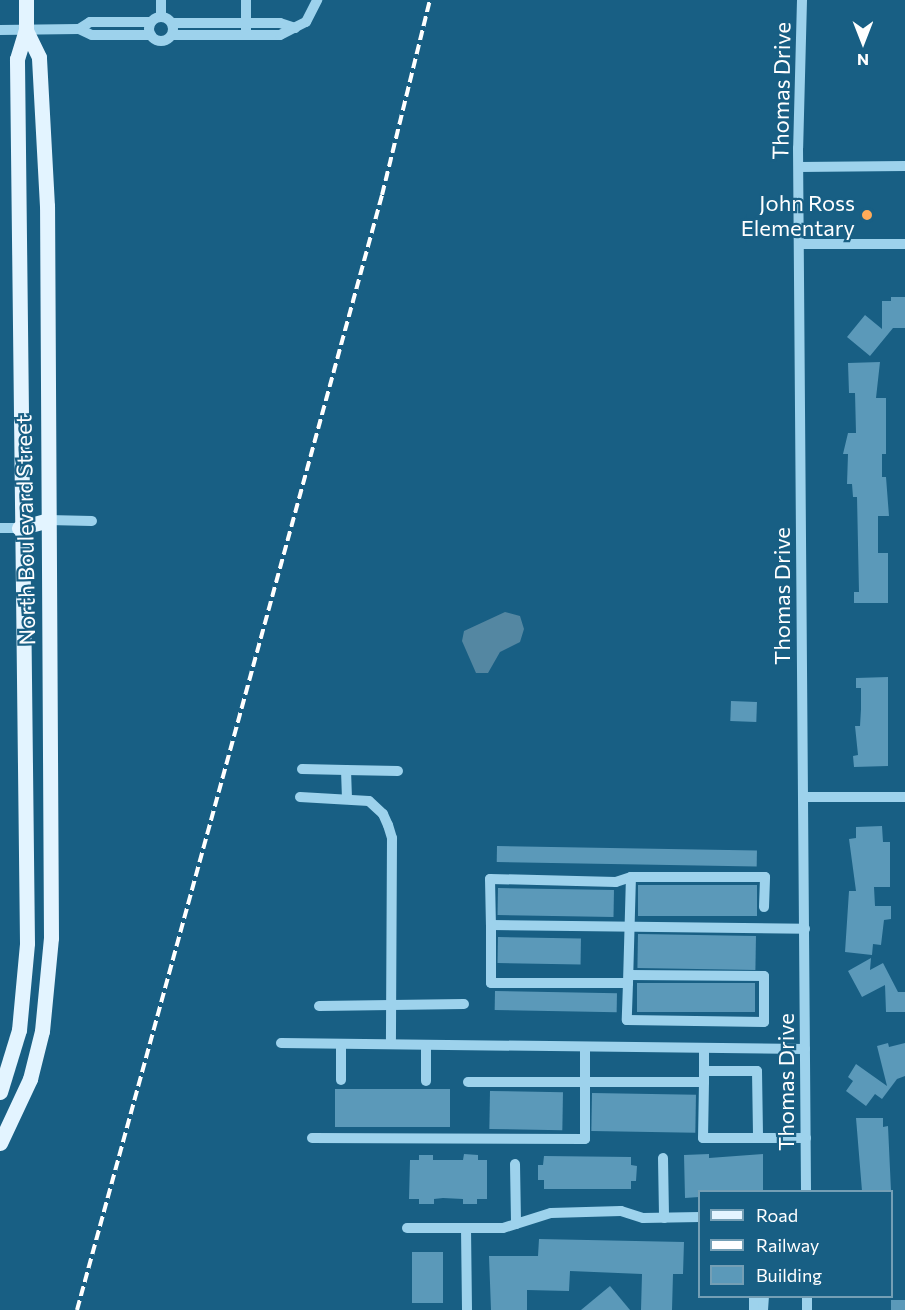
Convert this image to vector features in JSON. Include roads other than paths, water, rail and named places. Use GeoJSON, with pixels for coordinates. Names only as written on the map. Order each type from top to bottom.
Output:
{"type":"FeatureCollection","features":[{"type":"Feature","properties":{"kind":"main road","name":"North Boulevard Street"},"geometry":{"type":"LineString","coordinates":[[0,1092],[19,1029],[27,943],[20,528],[17,58],[26,30],[26,0]]}},
{"type":"Feature","properties":{"kind":"main road","name":"North Boulevard Street"},"geometry":{"type":"LineString","coordinates":[[0,1143],[30,1079],[42,1031],[51,938],[47,206],[39,57],[26,30]]}},
{"type":"Feature","properties":{"kind":"main road"},"geometry":{"type":"LineString","coordinates":[[20,528],[48,520]]}},
{"type":"Feature","properties":{"kind":"street"},"geometry":{"type":"LineString","coordinates":[[151,35],[161,0]]}},
{"type":"Feature","properties":{"kind":"street"},"geometry":{"type":"LineString","coordinates":[[246,0],[246,35]]}},
{"type":"Feature","properties":{"kind":"street"},"geometry":{"type":"LineString","coordinates":[[0,30],[79,29],[92,35],[151,35],[161,41],[172,35],[280,35],[306,22],[317,0]]}},
{"type":"Feature","properties":{"kind":"street","name":"Thomas Drive"},"geometry":{"type":"LineString","coordinates":[[802,0],[799,244],[806,1190]]}},
{"type":"Feature","properties":{"kind":"street"},"geometry":{"type":"LineString","coordinates":[[79,29],[90,22],[156,20],[172,23],[246,23],[295,28]]}},
{"type":"Feature","properties":{"kind":"street"},"geometry":{"type":"LineString","coordinates":[[172,23],[172,35]]}},
{"type":"Feature","properties":{"kind":"street"},"geometry":{"type":"LineString","coordinates":[[799,167],[905,166]]}},
{"type":"Feature","properties":{"kind":"street"},"geometry":{"type":"LineString","coordinates":[[799,244],[905,244]]}},
{"type":"Feature","properties":{"kind":"street"},"geometry":{"type":"LineString","coordinates":[[48,520],[92,521]]}},
{"type":"Feature","properties":{"kind":"street"},"geometry":{"type":"LineString","coordinates":[[0,528],[20,528]]}},
{"type":"Feature","properties":{"kind":"street"},"geometry":{"type":"LineString","coordinates":[[302,769],[398,771]]}},
{"type":"Feature","properties":{"kind":"street"},"geometry":{"type":"LineString","coordinates":[[346,770],[347,797]]}},
{"type":"Feature","properties":{"kind":"street"},"geometry":{"type":"LineString","coordinates":[[300,797],[347,797],[377,807],[392,838],[392,1044]]}},
{"type":"Feature","properties":{"kind":"street"},"geometry":{"type":"LineString","coordinates":[[804,797],[905,797]]}},
{"type":"Feature","properties":{"kind":"street"},"geometry":{"type":"LineString","coordinates":[[631,877],[629,927],[628,979],[627,1020],[764,1022],[764,976],[628,979],[490,983],[490,879],[616,882],[631,877],[765,877],[764,907]]}},
{"type":"Feature","properties":{"kind":"street"},"geometry":{"type":"LineString","coordinates":[[491,925],[805,929]]}},
{"type":"Feature","properties":{"kind":"street"},"geometry":{"type":"LineString","coordinates":[[319,1006],[464,1004]]}},
{"type":"Feature","properties":{"kind":"street"},"geometry":{"type":"LineString","coordinates":[[281,1042],[805,1049]]}},
{"type":"Feature","properties":{"kind":"street"},"geometry":{"type":"LineString","coordinates":[[341,1044],[341,1080]]}},
{"type":"Feature","properties":{"kind":"street"},"geometry":{"type":"LineString","coordinates":[[426,1045],[426,1081]]}},
{"type":"Feature","properties":{"kind":"street"},"geometry":{"type":"LineString","coordinates":[[312,1138],[585,1138],[585,1047]]}},
{"type":"Feature","properties":{"kind":"street"},"geometry":{"type":"LineString","coordinates":[[704,1048],[703,1138],[806,1138]]}},
{"type":"Feature","properties":{"kind":"street"},"geometry":{"type":"LineString","coordinates":[[468,1082],[585,1082],[757,1071],[758,1138]]}},
{"type":"Feature","properties":{"kind":"street"},"geometry":{"type":"LineString","coordinates":[[663,1158],[664,1218]]}},
{"type":"Feature","properties":{"kind":"street"},"geometry":{"type":"LineString","coordinates":[[515,1164],[516,1224]]}},
{"type":"Feature","properties":{"kind":"street"},"geometry":{"type":"LineString","coordinates":[[407,1228],[466,1228],[516,1224],[551,1213],[621,1211],[643,1218],[698,1217]]}},
{"type":"Feature","properties":{"kind":"street"},"geometry":{"type":"LineString","coordinates":[[466,1228],[466,1310]]}},
{"type":"Feature","properties":{"kind":"water"},"geometry":{"type":"Polygon","coordinates":[[[505,612],[520,616],[524,629],[520,642],[500,652],[488,673],[476,673],[462,641],[464,631],[505,612]]]}},
{"type":"Feature","properties":{"kind":"railway"},"geometry":{"type":"LineString","coordinates":[[77,1310],[382,195],[430,0]]}},
{"type":"Feature","properties":{"kind":"place","name":"John Ross Elementary"},"geometry":{"type":"Point","coordinates":[867,215]}}]}
